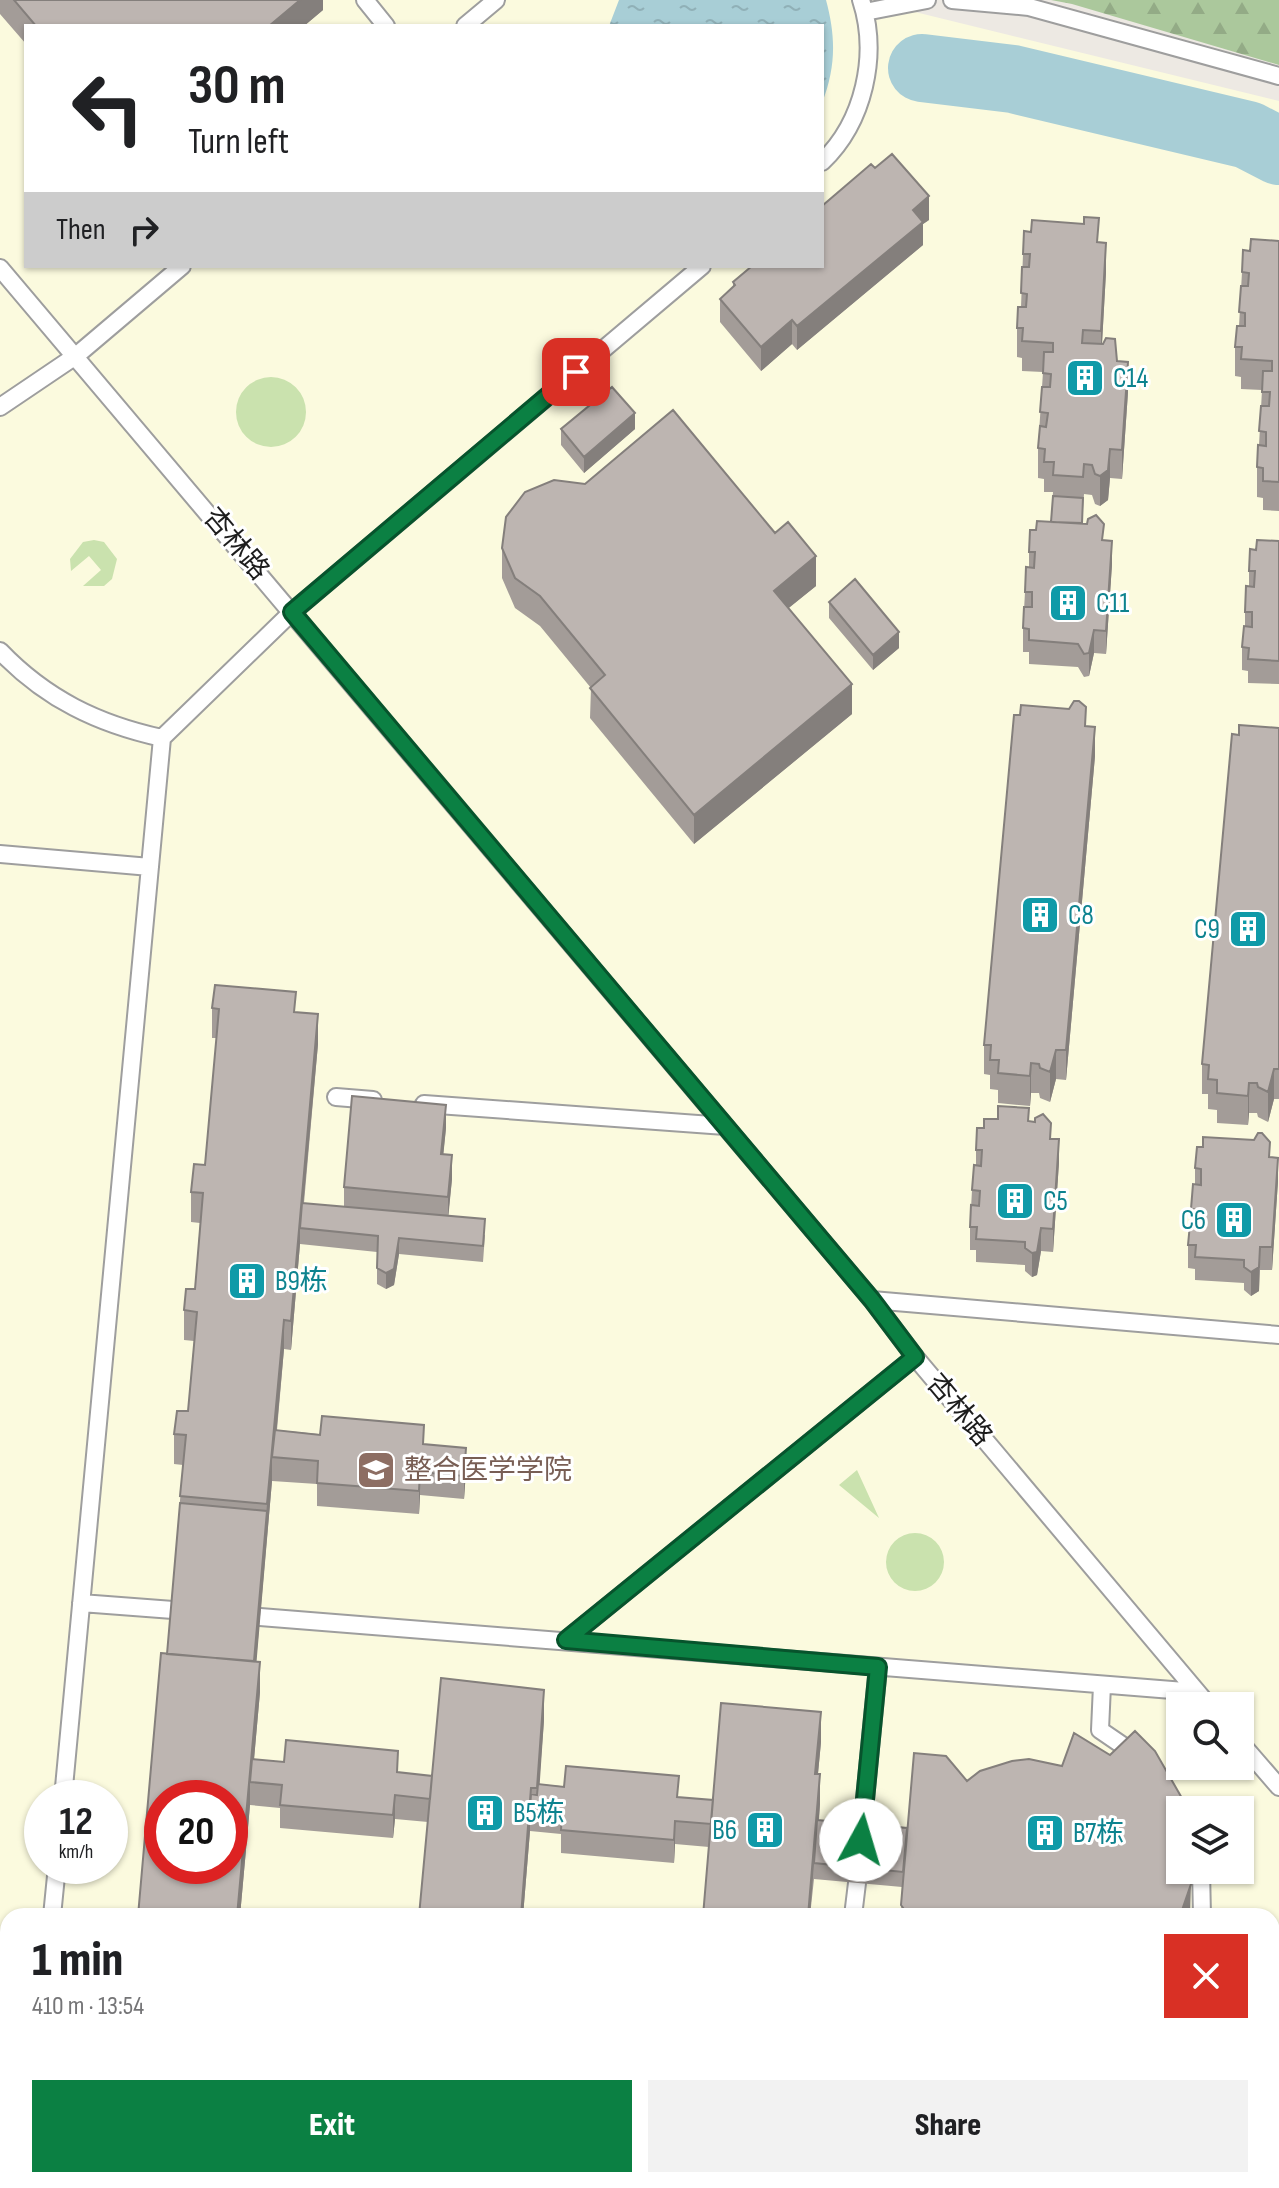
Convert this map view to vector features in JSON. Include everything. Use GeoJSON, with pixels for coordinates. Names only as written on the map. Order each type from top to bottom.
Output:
{"type":"FeatureCollection","features":[{"type":"Feature","properties":{"kind":"lane"},"geometry":{"type":"LineString","coordinates":[[365,0],[384,24]]}},
{"type":"Feature","properties":{"kind":"lane"},"geometry":{"type":"LineString","coordinates":[[467,24],[496,0]]}},
{"type":"Feature","properties":{"kind":"lane"},"geometry":{"type":"LineString","coordinates":[[824,160],[847,132],[859,103],[869,42],[863,6],[927,0]]}},
{"type":"Feature","properties":{"kind":"lane"},"geometry":{"type":"LineString","coordinates":[[952,0],[1029,7],[1279,76]]}},
{"type":"Feature","properties":{"kind":"lane","name":"杏林路"},"geometry":{"type":"LineString","coordinates":[[0,268],[77,355],[872,1300],[915,1357],[1197,1692]]}},
{"type":"Feature","properties":{"kind":"lane"},"geometry":{"type":"LineString","coordinates":[[0,407],[77,355],[180,268]]}},
{"type":"Feature","properties":{"kind":"lane"},"geometry":{"type":"LineString","coordinates":[[65,1780],[162,738],[292,612],[700,268]]}},
{"type":"Feature","properties":{"kind":"lane"},"geometry":{"type":"LineString","coordinates":[[0,651],[53,697],[87,716],[162,738]]}},
{"type":"Feature","properties":{"kind":"lane"},"geometry":{"type":"LineString","coordinates":[[0,854],[150,867]]}},
{"type":"Feature","properties":{"kind":"lane"},"geometry":{"type":"LineString","coordinates":[[336,1097],[725,1126]]}},
{"type":"Feature","properties":{"kind":"lane"},"geometry":{"type":"LineString","coordinates":[[872,1300],[1279,1335]]}},
{"type":"Feature","properties":{"kind":"lane"},"geometry":{"type":"LineString","coordinates":[[566,1640],[915,1357]]}},
{"type":"Feature","properties":{"kind":"lane"},"geometry":{"type":"LineString","coordinates":[[81,1603],[173,1610]]}},
{"type":"Feature","properties":{"kind":"lane"},"geometry":{"type":"LineString","coordinates":[[260,1617],[1197,1692]]}},
{"type":"Feature","properties":{"kind":"lane"},"geometry":{"type":"LineString","coordinates":[[861,1840],[878,1667]]}},
{"type":"Feature","properties":{"kind":"lane"},"geometry":{"type":"LineString","coordinates":[[1102,1685],[1100,1730],[1148,1764]]}},
{"type":"Feature","properties":{"kind":"lane"},"geometry":{"type":"LineString","coordinates":[[1254,1758],[1279,1787]]}},
{"type":"Feature","properties":{"kind":"lane"},"geometry":{"type":"LineString","coordinates":[[854,1908],[857,1883]]}},
{"type":"Feature","properties":{"kind":"lane"},"geometry":{"type":"LineString","coordinates":[[53,1908],[55,1884]]}},
{"type":"Feature","properties":{"kind":"lane"},"geometry":{"type":"LineString","coordinates":[[1201,1884],[1202,1908]]}},
{"type":"Feature","properties":{"kind":"shaded area"},"geometry":{"type":"Polygon","coordinates":[[[0,0],[895,0],[911,11],[1279,101],[1279,1908],[0,1908],[0,0]]]}},
{"type":"Feature","properties":{"kind":"green space"},"geometry":{"type":"Polygon","coordinates":[[[1051,0],[1279,0],[1279,65],[1072,4],[1051,0]]]}},
{"type":"Feature","properties":{"kind":"green space"},"geometry":{"type":"Polygon","coordinates":[[[271,377],[296,387],[306,412],[296,437],[271,447],[246,437],[236,412],[246,387],[271,377]]]}},
{"type":"Feature","properties":{"kind":"green space"},"geometry":{"type":"Polygon","coordinates":[[[83,542],[104,542],[117,559],[112,579],[104,586],[83,586],[101,570],[89,556],[71,571],[70,559],[83,542]]]}},
{"type":"Feature","properties":{"kind":"green space"},"geometry":{"type":"Polygon","coordinates":[[[857,1470],[879,1518],[839,1485],[857,1470]]]}},
{"type":"Feature","properties":{"kind":"green space"},"geometry":{"type":"Polygon","coordinates":[[[915,1533],[926,1535],[935,1542],[942,1551],[942,1573],[935,1582],[926,1589],[915,1591],[904,1589],[895,1582],[888,1573],[886,1562],[888,1551],[895,1542],[904,1535],[915,1533]]]}},
{"type":"Feature","properties":{"kind":"water"},"geometry":{"type":"Polygon","coordinates":[[[619,0],[826,0],[832,27],[830,77],[824,96],[824,24],[610,24],[619,0]]]}},
{"type":"Feature","properties":{"kind":"building"},"geometry":{"type":"Polygon","coordinates":[[[14,0],[300,0],[271,24],[34,24],[14,0]]]}},
{"type":"Feature","properties":{"kind":"building"},"geometry":{"type":"Polygon","coordinates":[[[892,154],[929,196],[913,210],[923,222],[797,326],[792,320],[761,347],[720,299],[750,268],[824,268],[824,204],[871,164],[875,168],[892,154]]]}},
{"type":"Feature","properties":{"kind":"building","name":"C14"},"geometry":{"type":"Polygon","coordinates":[[[1084,217],[1099,218],[1097,242],[1106,243],[1101,331],[1083,330],[1082,343],[1103,344],[1106,338],[1115,339],[1117,361],[1128,362],[1122,450],[1110,449],[1108,470],[1100,476],[1095,474],[1092,465],[1084,464],[1083,477],[1053,475],[1054,462],[1044,462],[1045,449],[1038,448],[1040,426],[1046,427],[1048,413],[1040,412],[1042,387],[1050,387],[1051,374],[1043,373],[1044,352],[1053,352],[1053,343],[1022,341],[1023,328],[1017,328],[1018,307],[1026,307],[1027,294],[1021,293],[1022,267],[1029,267],[1030,254],[1023,254],[1024,231],[1031,232],[1032,220],[1084,224],[1084,217]]]}},
{"type":"Feature","properties":{"kind":"building"},"geometry":{"type":"Polygon","coordinates":[[[1251,239],[1279,241],[1279,482],[1263,481],[1263,468],[1257,467],[1258,445],[1266,446],[1266,432],[1259,431],[1261,406],[1269,406],[1270,392],[1262,392],[1263,371],[1272,371],[1272,361],[1241,359],[1242,347],[1235,347],[1237,326],[1245,326],[1245,313],[1239,312],[1241,286],[1248,286],[1249,273],[1242,272],[1243,250],[1250,251],[1251,239]]]}},
{"type":"Feature","properties":{"kind":"building"},"geometry":{"type":"Polygon","coordinates":[[[612,387],[635,413],[584,457],[561,429],[612,387]]]}},
{"type":"Feature","properties":{"kind":"building"},"geometry":{"type":"Polygon","coordinates":[[[673,410],[775,533],[788,522],[816,556],[774,591],[852,684],[694,815],[590,688],[605,675],[540,596],[515,578],[502,548],[506,517],[525,492],[554,480],[585,484],[673,410]]]}},
{"type":"Feature","properties":{"kind":"building"},"geometry":{"type":"Polygon","coordinates":[[[1053,496],[1083,498],[1082,523],[1051,522],[1053,496]]]}},
{"type":"Feature","properties":{"kind":"building","name":"C11"},"geometry":{"type":"Polygon","coordinates":[[[1096,515],[1104,524],[1102,540],[1112,541],[1106,631],[1094,630],[1089,653],[1084,654],[1078,644],[1029,640],[1029,629],[1023,628],[1024,607],[1032,607],[1032,592],[1025,592],[1026,567],[1034,568],[1035,552],[1029,552],[1030,530],[1036,530],[1037,521],[1087,524],[1088,519],[1096,515]]]}},
{"type":"Feature","properties":{"kind":"building"},"geometry":{"type":"Polygon","coordinates":[[[1257,540],[1279,541],[1279,661],[1248,659],[1249,648],[1242,647],[1244,626],[1252,627],[1252,612],[1245,612],[1246,586],[1254,587],[1255,571],[1249,571],[1250,549],[1256,550],[1257,540]]]}},
{"type":"Feature","properties":{"kind":"building"},"geometry":{"type":"Polygon","coordinates":[[[855,579],[899,632],[873,655],[829,602],[855,579]]]}},
{"type":"Feature","properties":{"kind":"building","name":"C8"},"geometry":{"type":"Polygon","coordinates":[[[1074,701],[1086,707],[1085,726],[1095,727],[1066,1050],[1056,1050],[1050,1072],[1040,1068],[1039,1064],[1031,1063],[1030,1076],[998,1073],[999,1060],[990,1060],[991,1045],[984,1045],[1014,715],[1020,715],[1021,705],[1069,709],[1074,701]]]}},
{"type":"Feature","properties":{"kind":"building","name":"C9"},"geometry":{"type":"Polygon","coordinates":[[[1239,725],[1279,728],[1279,1069],[1274,1069],[1268,1092],[1258,1087],[1257,1083],[1249,1083],[1248,1096],[1217,1093],[1217,1080],[1208,1079],[1209,1065],[1202,1064],[1232,734],[1239,735],[1239,725]]]}},
{"type":"Feature","properties":{"kind":"building","name":"B9栋"},"geometry":{"type":"Polygon","coordinates":[[[215,985],[296,992],[294,1012],[318,1014],[291,1321],[284,1320],[267,1504],[180,1496],[186,1435],[174,1434],[177,1411],[188,1411],[197,1312],[184,1310],[186,1289],[195,1289],[203,1193],[191,1192],[194,1164],[205,1165],[219,1009],[212,1008],[215,985]]]}},
{"type":"Feature","properties":{"kind":"building"},"geometry":{"type":"Polygon","coordinates":[[[352,1096],[446,1105],[441,1154],[452,1155],[448,1197],[344,1187],[352,1096]]]}},
{"type":"Feature","properties":{"kind":"building","name":"C5"},"geometry":{"type":"Polygon","coordinates":[[[998,1106],[1029,1108],[1028,1121],[1035,1122],[1035,1118],[1043,1114],[1051,1123],[1050,1139],[1059,1139],[1053,1229],[1041,1228],[1037,1252],[1032,1253],[1025,1248],[1025,1242],[976,1239],[977,1227],[970,1227],[971,1205],[979,1206],[980,1191],[972,1190],[974,1165],[981,1166],[982,1150],[976,1150],[977,1128],[984,1128],[984,1119],[998,1119],[998,1106]]]}},
{"type":"Feature","properties":{"kind":"building","name":"C6"},"geometry":{"type":"Polygon","coordinates":[[[1258,1133],[1270,1142],[1269,1157],[1278,1158],[1272,1247],[1260,1247],[1259,1267],[1251,1272],[1244,1267],[1244,1260],[1195,1257],[1196,1245],[1188,1245],[1190,1224],[1198,1225],[1199,1210],[1191,1209],[1193,1184],[1201,1185],[1201,1169],[1195,1168],[1197,1147],[1203,1147],[1203,1137],[1254,1140],[1258,1133]]]}},
{"type":"Feature","properties":{"kind":"building"},"geometry":{"type":"Polygon","coordinates":[[[302,1203],[485,1219],[483,1246],[399,1238],[394,1269],[386,1273],[377,1268],[378,1236],[300,1228],[302,1203]]]}},
{"type":"Feature","properties":{"kind":"building"},"geometry":{"type":"Polygon","coordinates":[[[322,1416],[424,1425],[423,1444],[466,1448],[464,1476],[420,1472],[419,1491],[317,1483],[318,1461],[272,1457],[275,1430],[320,1435],[322,1416]]]}},
{"type":"Feature","properties":{"kind":"building"},"geometry":{"type":"Polygon","coordinates":[[[180,1503],[267,1511],[254,1661],[167,1654],[180,1503]]]}},
{"type":"Feature","properties":{"kind":"building"},"geometry":{"type":"Polygon","coordinates":[[[161,1653],[260,1662],[248,1795],[248,1780],[150,1780],[161,1653]]]}},
{"type":"Feature","properties":{"kind":"building","name":"B5栋"},"geometry":{"type":"Polygon","coordinates":[[[441,1678],[544,1690],[537,1788],[531,1788],[522,1908],[420,1908],[441,1678]]]}},
{"type":"Feature","properties":{"kind":"building","name":"B6"},"geometry":{"type":"Polygon","coordinates":[[[721,1703],[821,1712],[815,1774],[820,1774],[809,1908],[704,1908],[721,1703]]]}},
{"type":"Feature","properties":{"kind":"building","name":"B7栋"},"geometry":{"type":"Polygon","coordinates":[[[1135,1731],[1155,1751],[1166,1770],[1166,1780],[1172,1780],[1181,1796],[1166,1796],[1166,1884],[1191,1884],[1183,1908],[903,1908],[914,1753],[946,1756],[967,1781],[980,1771],[1012,1761],[1029,1759],[1062,1766],[1074,1733],[1110,1755],[1135,1731]]]}},
{"type":"Feature","properties":{"kind":"building"},"geometry":{"type":"Polygon","coordinates":[[[286,1740],[398,1751],[397,1772],[432,1776],[430,1799],[395,1795],[393,1815],[280,1805],[282,1785],[250,1782],[252,1759],[284,1762],[286,1740]]]}},
{"type":"Feature","properties":{"kind":"building"},"geometry":{"type":"Polygon","coordinates":[[[566,1766],[679,1776],[677,1797],[713,1800],[711,1824],[675,1821],[674,1840],[561,1830],[562,1811],[530,1808],[531,1794],[537,1795],[538,1784],[564,1787],[566,1766]]]}},
{"type":"Feature","properties":{"kind":"building"},"geometry":{"type":"Polygon","coordinates":[[[817,1820],[907,1828],[903,1872],[814,1863],[817,1820]]]}},
{"type":"Feature","properties":{"kind":"building"},"geometry":{"type":"Polygon","coordinates":[[[144,1847],[144,1884],[240,1884],[238,1908],[139,1908],[144,1847]]]}},
{"type":"Feature","properties":{"kind":"waterway"},"geometry":{"type":"LineString","coordinates":[[922,68],[1013,79],[1248,135],[1279,151]]}},
{"type":"Feature","properties":{"kind":"place","name":"C14"},"geometry":{"type":"Point","coordinates":[1085,378]}},
{"type":"Feature","properties":{"kind":"place","name":"C11"},"geometry":{"type":"Point","coordinates":[1068,603]}},
{"type":"Feature","properties":{"kind":"place","name":"C8"},"geometry":{"type":"Point","coordinates":[1040,915]}},
{"type":"Feature","properties":{"kind":"place","name":"C9"},"geometry":{"type":"Point","coordinates":[1248,929]}},
{"type":"Feature","properties":{"kind":"place","name":"C5"},"geometry":{"type":"Point","coordinates":[1015,1201]}},
{"type":"Feature","properties":{"kind":"place","name":"C6"},"geometry":{"type":"Point","coordinates":[1234,1220]}},
{"type":"Feature","properties":{"kind":"place","name":"B9栋"},"geometry":{"type":"Point","coordinates":[247,1281]}},
{"type":"Feature","properties":{"kind":"place","name":"整合医学学院"},"geometry":{"type":"Point","coordinates":[376,1470]}},
{"type":"Feature","properties":{"kind":"place","name":"B5栋"},"geometry":{"type":"Point","coordinates":[485,1813]}},
{"type":"Feature","properties":{"kind":"place","name":"B6"},"geometry":{"type":"Point","coordinates":[765,1830]}},
{"type":"Feature","properties":{"kind":"place","name":"B7栋"},"geometry":{"type":"Point","coordinates":[1045,1833]}},
{"type":"Feature","properties":{"kind":"route"},"geometry":{"type":"LineString","coordinates":[[576,372],[292,612],[872,1300],[915,1357],[566,1640],[878,1667],[861,1840]]}}]}
